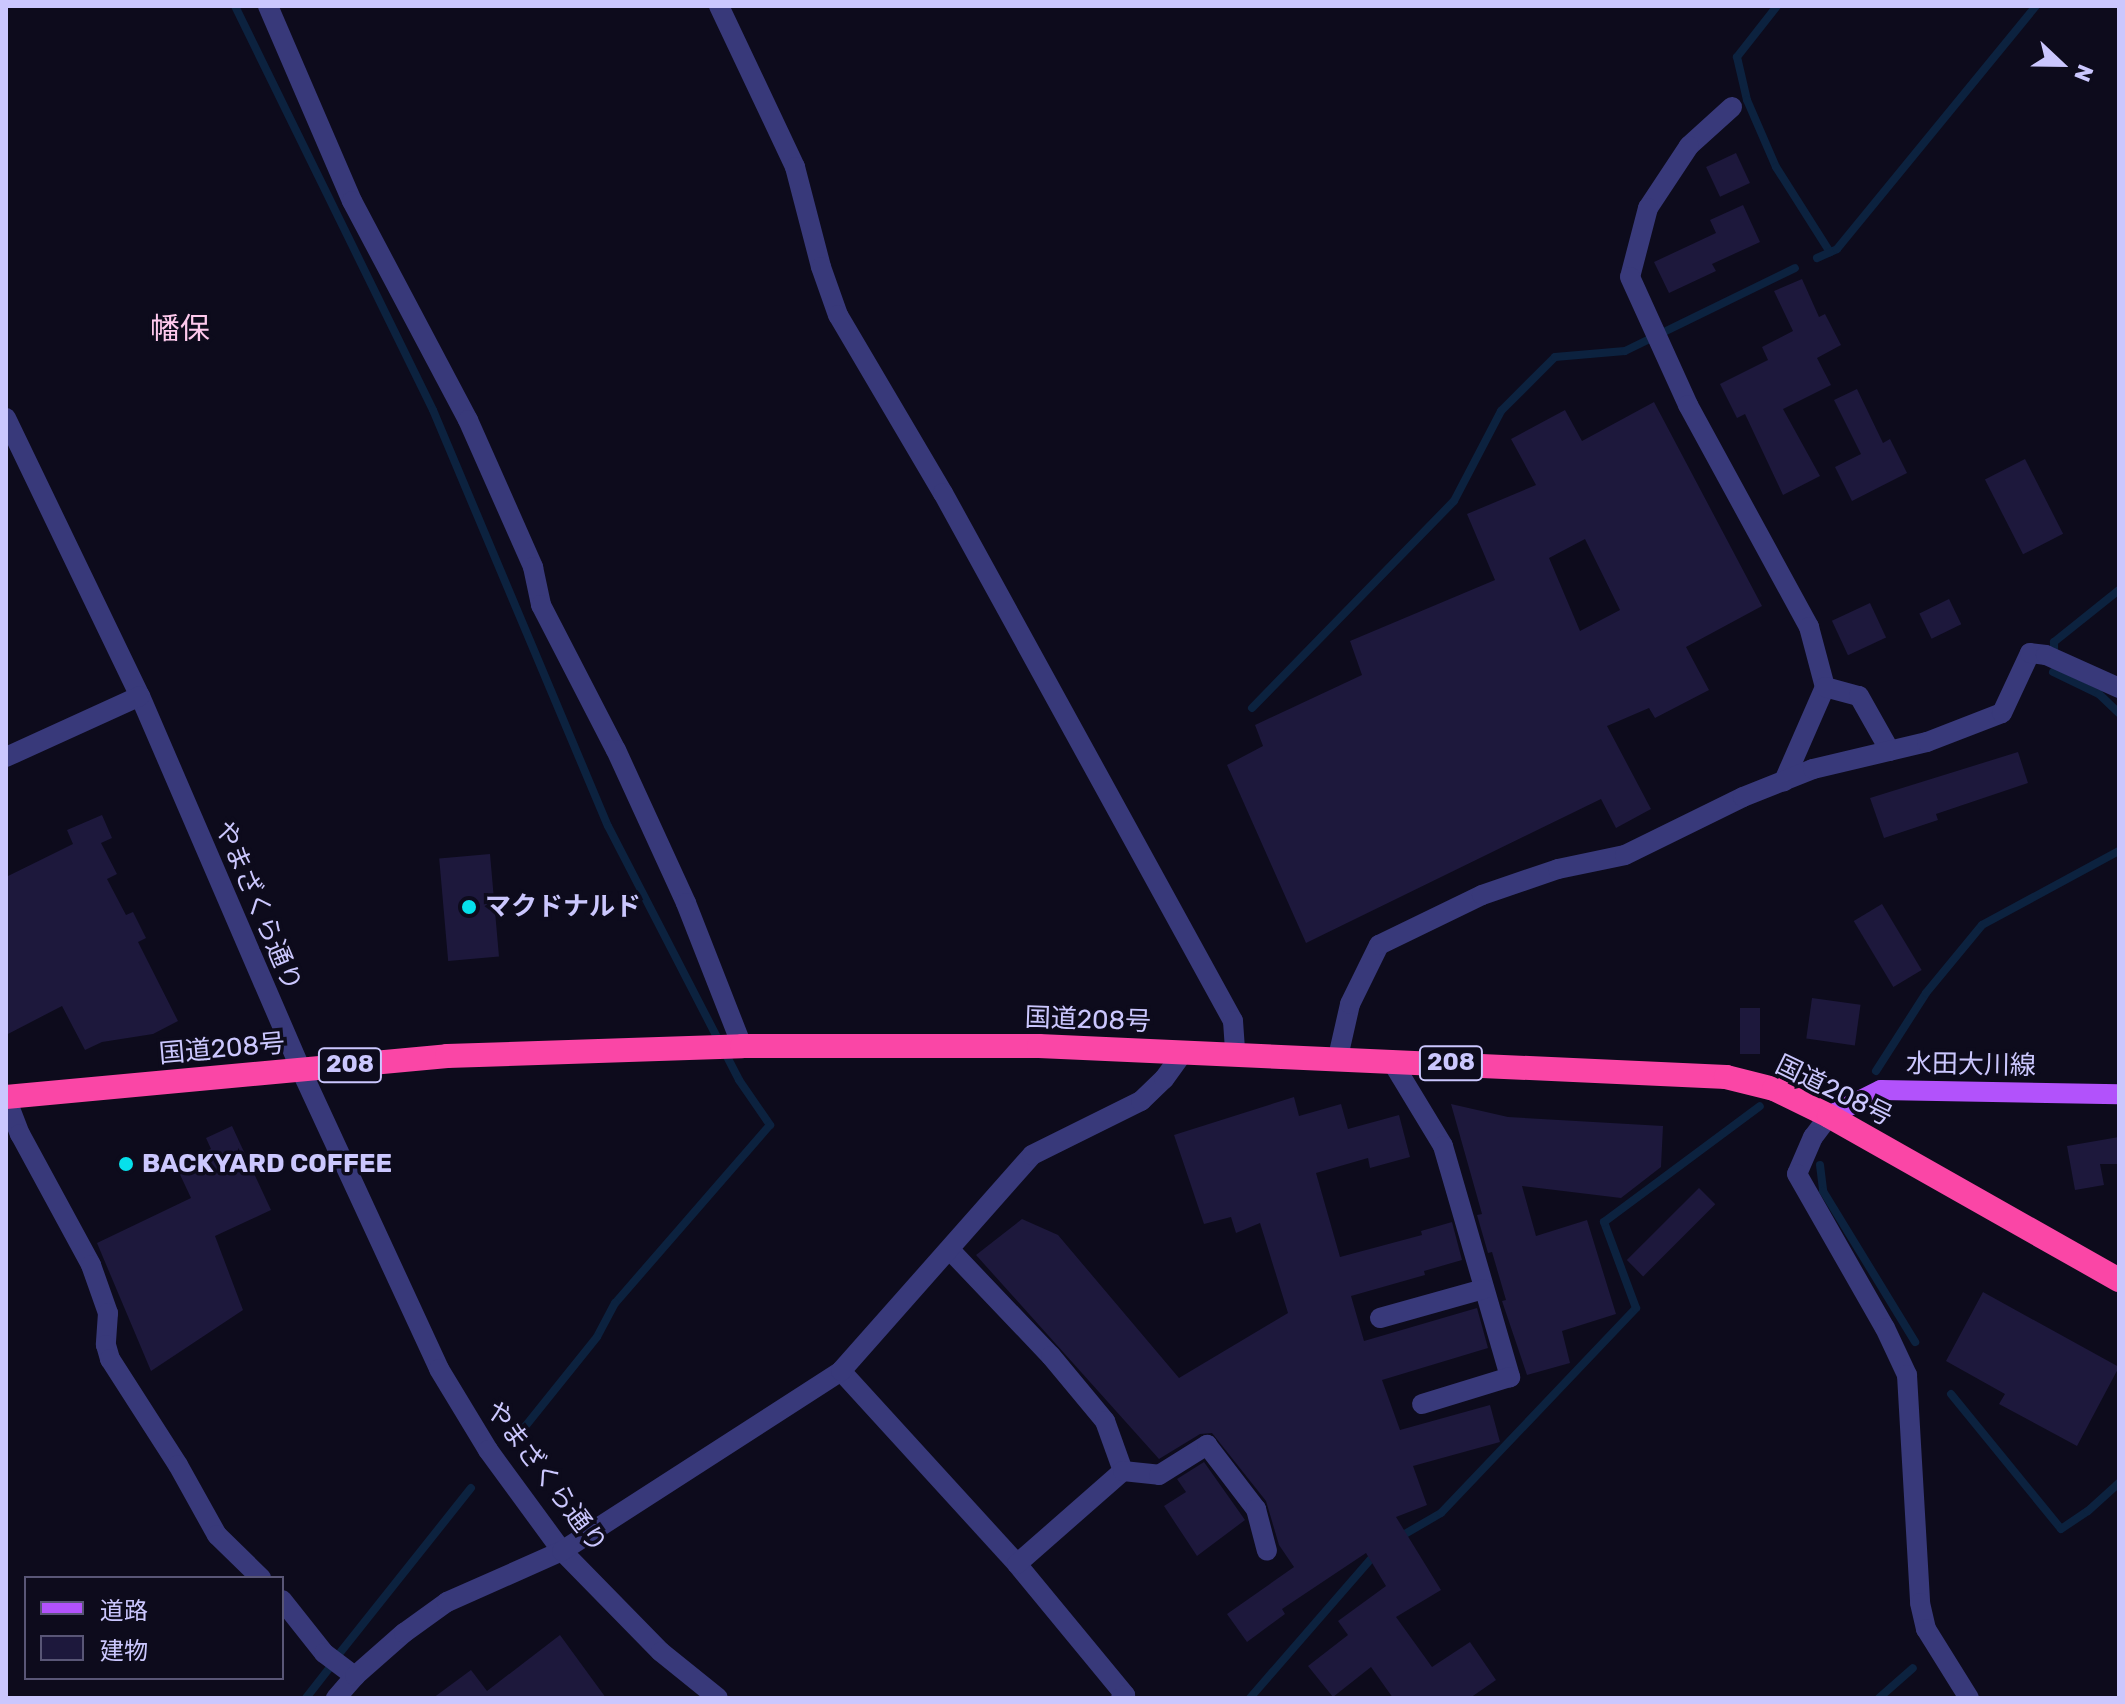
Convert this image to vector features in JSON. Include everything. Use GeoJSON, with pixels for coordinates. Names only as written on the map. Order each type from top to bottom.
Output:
{"type":"FeatureCollection","features":[{"type":"Feature","properties":{"kind":"highway","name":"国道208号"},"geometry":{"type":"LineString","coordinates":[[6,1098],[447,1056],[737,1046],[1039,1046],[1338,1057],[1726,1077],[1774,1089],[1829,1116],[2119,1280]]}},
{"type":"Feature","properties":{"kind":"main road","name":"水田大川線"},"geometry":{"type":"LineString","coordinates":[[1829,1116],[1881,1090],[2119,1094]]}},
{"type":"Feature","properties":{"kind":"street"},"geometry":{"type":"LineString","coordinates":[[268,6],[352,201],[468,420],[533,567],[541,605],[616,750],[686,903],[737,1046]]}},
{"type":"Feature","properties":{"kind":"street"},"geometry":{"type":"LineString","coordinates":[[719,6],[795,167],[821,267],[838,315],[943,493],[1233,1021],[1235,1053]]}},
{"type":"Feature","properties":{"kind":"street"},"geometry":{"type":"LineString","coordinates":[[1732,107],[1689,146],[1648,208],[1630,277],[1688,405],[1809,627],[1825,687],[1784,781]]}},
{"type":"Feature","properties":{"kind":"street","name":"やまざくら通り"},"geometry":{"type":"LineString","coordinates":[[6,418],[140,696],[301,1070],[439,1369],[488,1450],[562,1551],[661,1652],[718,1698]]}},
{"type":"Feature","properties":{"kind":"street"},"geometry":{"type":"LineString","coordinates":[[1338,1057],[1350,1004],[1379,945],[1482,895],[1558,869],[1625,855],[1743,797],[1813,769],[1927,742],[2002,713],[2030,653],[2046,655],[2119,688]]}},
{"type":"Feature","properties":{"kind":"street"},"geometry":{"type":"LineString","coordinates":[[1825,687],[1859,696],[1890,751]]}},
{"type":"Feature","properties":{"kind":"street"},"geometry":{"type":"LineString","coordinates":[[6,757],[140,696]]}},
{"type":"Feature","properties":{"kind":"street"},"geometry":{"type":"LineString","coordinates":[[336,1698],[355,1676],[404,1633],[447,1602],[562,1551],[841,1371],[1032,1155],[1141,1101],[1164,1079],[1184,1051]]}},
{"type":"Feature","properties":{"kind":"street"},"geometry":{"type":"LineString","coordinates":[[1391,1060],[1443,1146],[1510,1377],[1422,1404]]}},
{"type":"Feature","properties":{"kind":"street"},"geometry":{"type":"LineString","coordinates":[[6,1098],[20,1134],[91,1265],[108,1313],[106,1345],[110,1359],[178,1465],[217,1535],[259,1576]]}},
{"type":"Feature","properties":{"kind":"street"},"geometry":{"type":"LineString","coordinates":[[1829,1116],[1813,1137],[1797,1174],[1907,1375],[1920,1603],[1926,1629],[1969,1698]]}},
{"type":"Feature","properties":{"kind":"street"},"geometry":{"type":"LineString","coordinates":[[950,1250],[1051,1356],[1105,1421],[1123,1471]]}},
{"type":"Feature","properties":{"kind":"street"},"geometry":{"type":"LineString","coordinates":[[1380,1318],[1484,1289]]}},
{"type":"Feature","properties":{"kind":"street"},"geometry":{"type":"LineString","coordinates":[[841,1371],[1017,1564],[1125,1695],[1121,1698]]}},
{"type":"Feature","properties":{"kind":"street"},"geometry":{"type":"LineString","coordinates":[[1017,1564],[1123,1471],[1159,1475],[1207,1445],[1256,1509],[1267,1551]]}},
{"type":"Feature","properties":{"kind":"street"},"geometry":{"type":"LineString","coordinates":[[284,1603],[324,1653],[355,1676]]}},
{"type":"Feature","properties":{"kind":"building"},"geometry":{"type":"Polygon","coordinates":[[[1736,153],[1750,183],[1720,197],[1706,167],[1736,153]]]}},
{"type":"Feature","properties":{"kind":"building"},"geometry":{"type":"Polygon","coordinates":[[[1743,205],[1760,242],[1712,264],[1716,271],[1669,293],[1654,262],[1716,233],[1710,220],[1743,205]]]}},
{"type":"Feature","properties":{"kind":"building"},"geometry":{"type":"Polygon","coordinates":[[[1802,279],[1819,317],[1825,314],[1841,345],[1817,358],[1831,385],[1783,409],[1820,476],[1783,495],[1745,414],[1737,418],[1720,384],[1768,360],[1762,347],[1793,331],[1774,291],[1802,279]]]}},
{"type":"Feature","properties":{"kind":"building"},"geometry":{"type":"Polygon","coordinates":[[[1857,389],[1883,443],[1890,439],[1907,473],[1852,501],[1835,467],[1861,454],[1834,400],[1857,389]]]}},
{"type":"Feature","properties":{"kind":"building"},"geometry":{"type":"Polygon","coordinates":[[[1654,402],[1762,606],[1686,647],[1709,690],[1655,718],[1649,708],[1607,726],[1651,809],[1616,828],[1601,799],[1306,943],[1227,765],[1263,746],[1255,725],[1362,675],[1350,641],[1495,580],[1467,514],[1536,485],[1511,439],[1565,410],[1582,441],[1654,402]],[[1585,539],[1549,558],[1580,631],[1620,610],[1585,539]]]}},
{"type":"Feature","properties":{"kind":"building"},"geometry":{"type":"Polygon","coordinates":[[[2025,459],[2063,534],[2023,554],[1985,479],[2025,459]]]}},
{"type":"Feature","properties":{"kind":"building"},"geometry":{"type":"Polygon","coordinates":[[[1949,599],[1961,624],[1932,639],[1919,613],[1949,599]]]}},
{"type":"Feature","properties":{"kind":"building"},"geometry":{"type":"Polygon","coordinates":[[[1870,603],[1886,637],[1848,655],[1832,621],[1870,603]]]}},
{"type":"Feature","properties":{"kind":"building"},"geometry":{"type":"Polygon","coordinates":[[[2018,752],[2028,783],[1936,814],[1938,820],[1884,838],[1870,798],[2018,752]]]}},
{"type":"Feature","properties":{"kind":"building"},"geometry":{"type":"Polygon","coordinates":[[[102,815],[112,838],[101,843],[117,874],[107,879],[126,915],[133,912],[146,938],[138,942],[178,1021],[153,1034],[102,1042],[85,1050],[62,1006],[6,1035],[6,877],[73,844],[67,830],[102,815]]]}},
{"type":"Feature","properties":{"kind":"building","name":"マクドナルド"},"geometry":{"type":"Polygon","coordinates":[[[490,854],[499,957],[448,961],[439,858],[490,854]]]}},
{"type":"Feature","properties":{"kind":"building"},"geometry":{"type":"Polygon","coordinates":[[[1882,904],[1922,970],[1893,987],[1854,921],[1882,904]]]}},
{"type":"Feature","properties":{"kind":"building"},"geometry":{"type":"Polygon","coordinates":[[[1812,998],[1861,1005],[1855,1045],[1806,1039],[1812,998]]]}},
{"type":"Feature","properties":{"kind":"building"},"geometry":{"type":"Polygon","coordinates":[[[1740,1008],[1760,1008],[1760,1054],[1740,1054],[1740,1008]]]}},
{"type":"Feature","properties":{"kind":"building"},"geometry":{"type":"Polygon","coordinates":[[[1294,1097],[1299,1116],[1341,1104],[1348,1129],[1399,1115],[1410,1157],[1370,1168],[1368,1158],[1316,1173],[1340,1257],[1422,1235],[1421,1231],[1452,1222],[1462,1260],[1424,1271],[1425,1275],[1351,1296],[1364,1341],[1477,1308],[1488,1348],[1382,1380],[1400,1430],[1490,1405],[1500,1442],[1413,1466],[1427,1505],[1396,1517],[1441,1590],[1396,1617],[1432,1667],[1470,1642],[1496,1680],[1470,1698],[1393,1698],[1371,1667],[1333,1697],[1308,1666],[1348,1635],[1338,1621],[1386,1586],[1366,1553],[1282,1609],[1285,1614],[1247,1642],[1227,1614],[1294,1567],[1279,1545],[1266,1501],[1212,1433],[1200,1434],[1159,1459],[976,1255],[1022,1219],[1058,1235],[1179,1378],[1288,1313],[1260,1223],[1236,1233],[1231,1217],[1204,1224],[1174,1135],[1294,1097]]]}},
{"type":"Feature","properties":{"kind":"building"},"geometry":{"type":"Polygon","coordinates":[[[1451,1104],[1508,1117],[1663,1126],[1661,1167],[1621,1198],[1522,1186],[1536,1236],[1587,1220],[1616,1314],[1562,1331],[1570,1363],[1527,1375],[1502,1301],[1506,1300],[1492,1252],[1488,1253],[1477,1215],[1482,1214],[1451,1104]]]}},
{"type":"Feature","properties":{"kind":"building"},"geometry":{"type":"Polygon","coordinates":[[[232,1126],[271,1210],[215,1236],[243,1310],[151,1371],[97,1243],[191,1198],[176,1166],[211,1149],[206,1138],[232,1126]]]}},
{"type":"Feature","properties":{"kind":"building"},"geometry":{"type":"Polygon","coordinates":[[[2119,1137],[2119,1164],[2100,1164],[2104,1185],[2075,1190],[2067,1146],[2119,1137]]]}},
{"type":"Feature","properties":{"kind":"building"},"geometry":{"type":"Polygon","coordinates":[[[1699,1188],[1715,1204],[1643,1276],[1627,1260],[1699,1188]]]}},
{"type":"Feature","properties":{"kind":"building"},"geometry":{"type":"Polygon","coordinates":[[[1983,1292],[2119,1367],[2077,1446],[1999,1404],[2005,1394],[1946,1361],[1983,1292]]]}},
{"type":"Feature","properties":{"kind":"building"},"geometry":{"type":"Polygon","coordinates":[[[1204,1462],[1245,1520],[1197,1556],[1164,1506],[1186,1492],[1177,1479],[1204,1462]]]}},
{"type":"Feature","properties":{"kind":"building"},"geometry":{"type":"Polygon","coordinates":[[[560,1635],[606,1698],[433,1698],[471,1670],[487,1691],[560,1635]]]}},
{"type":"Feature","properties":{"kind":"waterway"},"geometry":{"type":"LineString","coordinates":[[235,6],[433,410],[608,826],[739,1080],[770,1125],[615,1303],[597,1337],[519,1434]]}},
{"type":"Feature","properties":{"kind":"waterway"},"geometry":{"type":"LineString","coordinates":[[1777,6],[1737,57],[1747,100],[1776,167],[1830,252]]}},
{"type":"Feature","properties":{"kind":"waterway"},"geometry":{"type":"LineString","coordinates":[[1817,258],[1837,249],[2036,6]]}},
{"type":"Feature","properties":{"kind":"waterway"},"geometry":{"type":"LineString","coordinates":[[1252,708],[1454,501],[1501,411],[1555,357],[1625,351],[1795,268]]}},
{"type":"Feature","properties":{"kind":"waterway"},"geometry":{"type":"LineString","coordinates":[[2054,648],[2054,642],[2119,590]]}},
{"type":"Feature","properties":{"kind":"waterway"},"geometry":{"type":"LineString","coordinates":[[2053,672],[2099,694],[2119,713]]}},
{"type":"Feature","properties":{"kind":"waterway"},"geometry":{"type":"LineString","coordinates":[[1876,1071],[1926,993],[1982,925],[2119,851]]}},
{"type":"Feature","properties":{"kind":"waterway"},"geometry":{"type":"LineString","coordinates":[[1398,1538],[1441,1513],[1636,1308],[1604,1222],[1760,1106]]}},
{"type":"Feature","properties":{"kind":"waterway"},"geometry":{"type":"LineString","coordinates":[[1820,1165],[1823,1191],[1915,1342]]}},
{"type":"Feature","properties":{"kind":"waterway"},"geometry":{"type":"LineString","coordinates":[[1951,1394],[2061,1529],[2088,1511],[2119,1483]]}},
{"type":"Feature","properties":{"kind":"waterway"},"geometry":{"type":"LineString","coordinates":[[339,1654],[471,1488]]}},
{"type":"Feature","properties":{"kind":"waterway"},"geometry":{"type":"LineString","coordinates":[[1250,1698],[1377,1552]]}},
{"type":"Feature","properties":{"kind":"waterway"},"geometry":{"type":"LineString","coordinates":[[306,1698],[330,1667]]}},
{"type":"Feature","properties":{"kind":"waterway"},"geometry":{"type":"LineString","coordinates":[[1879,1698],[1913,1668]]}},
{"type":"Feature","properties":{"kind":"place","name":"マクドナルド"},"geometry":{"type":"Point","coordinates":[469,907]}},
{"type":"Feature","properties":{"kind":"place","name":"BACKYARD COFFEE"},"geometry":{"type":"Point","coordinates":[126,1164]}},
{"type":"Feature","properties":{"kind":"district","name":"幡保"},"geometry":{"type":"Point","coordinates":[180,329]}}]}
